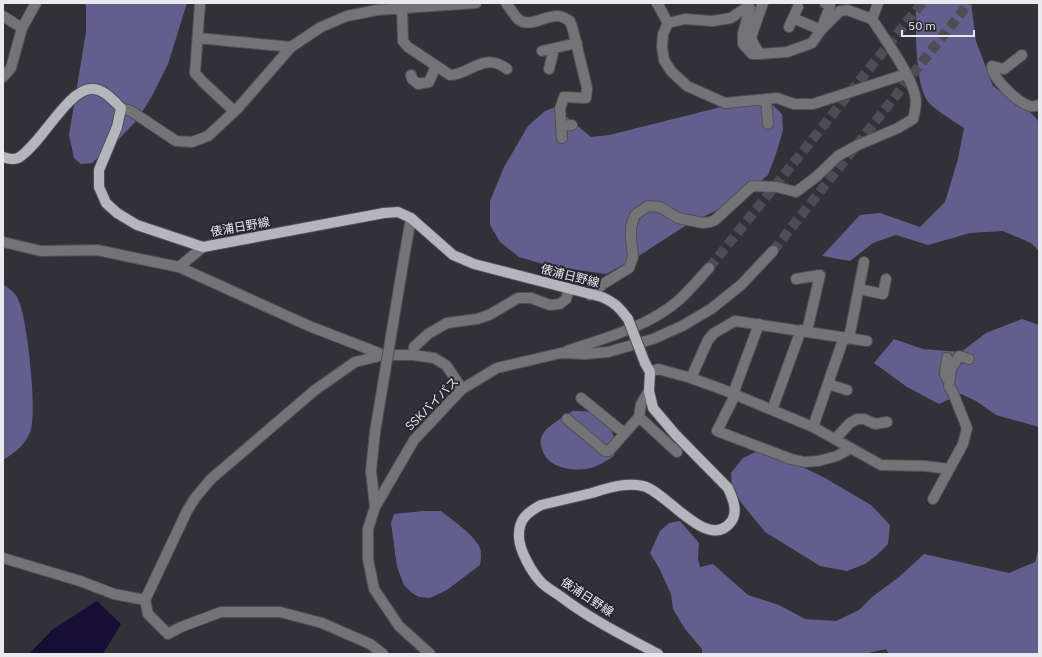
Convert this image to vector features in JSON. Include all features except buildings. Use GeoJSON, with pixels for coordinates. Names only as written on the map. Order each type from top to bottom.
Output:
{"type":"FeatureCollection","features":[{"type":"Feature","properties":{"kind":"main road"},"geometry":{"type":"LineString","coordinates":[[3,157],[8,159],[17,158],[28,150],[80,92],[91,88],[103,92],[113,99],[121,108]]}},
{"type":"Feature","properties":{"kind":"main road","name":"俵浦日野線"},"geometry":{"type":"LineString","coordinates":[[121,108],[117,127],[99,170],[99,187],[106,203],[117,213],[137,225],[203,247],[384,213],[398,212],[411,218],[453,255],[474,264],[569,290],[590,294],[612,302],[618,306],[628,319],[647,368],[652,408],[675,434],[728,488],[735,510],[732,522],[716,531],[705,529],[692,521],[653,489],[630,484],[541,505],[531,510],[523,518],[518,529],[519,544],[526,560],[540,581],[570,604],[658,654]]}},
{"type":"Feature","properties":{"kind":"street"},"geometry":{"type":"LineString","coordinates":[[3,77],[11,68],[22,28],[36,3]]}},
{"type":"Feature","properties":{"kind":"street"},"geometry":{"type":"LineString","coordinates":[[200,3],[195,73],[234,111]]}},
{"type":"Feature","properties":{"kind":"street"},"geometry":{"type":"LineString","coordinates":[[121,108],[131,111],[176,140],[192,142],[208,136],[234,111],[292,47],[321,27],[347,16],[377,10],[471,3]]}},
{"type":"Feature","properties":{"kind":"street"},"geometry":{"type":"LineString","coordinates":[[506,3],[518,19],[529,23],[545,17],[559,16],[570,21],[587,88],[586,98],[564,97],[560,110],[562,138]]}},
{"type":"Feature","properties":{"kind":"street"},"geometry":{"type":"LineString","coordinates":[[658,3],[668,23]]}},
{"type":"Feature","properties":{"kind":"street"},"geometry":{"type":"LineString","coordinates":[[760,54],[751,37],[763,3]]}},
{"type":"Feature","properties":{"kind":"street"},"geometry":{"type":"LineString","coordinates":[[821,30],[830,6],[825,3]]}},
{"type":"Feature","properties":{"kind":"street"},"geometry":{"type":"LineString","coordinates":[[872,19],[878,3]]}},
{"type":"Feature","properties":{"kind":"street"},"geometry":{"type":"LineString","coordinates":[[590,294],[629,268],[633,257],[630,238],[635,215],[648,206],[660,207],[678,218],[704,223],[715,220],[752,186],[777,187],[796,192],[816,177],[838,156],[858,145],[898,128],[913,119],[916,110],[915,94],[906,74],[872,19],[847,10],[840,11],[821,30],[812,43],[787,52],[760,54],[752,54],[743,44],[743,33],[750,8],[747,7],[731,18],[713,21],[685,19],[668,23]]}},
{"type":"Feature","properties":{"kind":"street"},"geometry":{"type":"LineString","coordinates":[[402,8],[403,41],[408,47],[422,51],[436,66],[450,75],[456,75],[477,64],[493,62],[501,64],[507,69]]}},
{"type":"Feature","properties":{"kind":"street"},"geometry":{"type":"LineString","coordinates":[[798,8],[791,23],[821,30]]}},
{"type":"Feature","properties":{"kind":"street"},"geometry":{"type":"LineString","coordinates":[[3,16],[22,28]]}},
{"type":"Feature","properties":{"kind":"street"},"geometry":{"type":"LineString","coordinates":[[668,23],[663,34],[662,47],[664,60],[671,71],[687,86],[725,103],[777,98],[794,104],[813,104],[906,74]]}},
{"type":"Feature","properties":{"kind":"street"},"geometry":{"type":"LineString","coordinates":[[198,38],[292,47]]}},
{"type":"Feature","properties":{"kind":"street"},"geometry":{"type":"LineString","coordinates":[[542,51],[576,43]]}},
{"type":"Feature","properties":{"kind":"street"},"geometry":{"type":"LineString","coordinates":[[549,69],[554,48]]}},
{"type":"Feature","properties":{"kind":"street"},"geometry":{"type":"LineString","coordinates":[[1022,55],[1004,69],[992,66],[992,71],[1000,83],[1019,100],[1030,106],[1039,105]]}},
{"type":"Feature","properties":{"kind":"street"},"geometry":{"type":"LineString","coordinates":[[411,75],[412,79],[418,84],[429,82],[436,66]]}},
{"type":"Feature","properties":{"kind":"street"},"geometry":{"type":"LineString","coordinates":[[766,99],[768,124]]}},
{"type":"Feature","properties":{"kind":"street"},"geometry":{"type":"LineString","coordinates":[[561,126],[572,125]]}},
{"type":"Feature","properties":{"kind":"street"},"geometry":{"type":"LineString","coordinates":[[375,507],[371,471],[375,432],[411,218]]}},
{"type":"Feature","properties":{"kind":"street"},"geometry":{"type":"LineString","coordinates":[[3,242],[41,250],[97,250],[179,267],[309,326],[384,355]]}},
{"type":"Feature","properties":{"kind":"street"},"geometry":{"type":"LineString","coordinates":[[179,267],[203,247]]}},
{"type":"Feature","properties":{"kind":"street","name":"SSKバイパス"},"geometry":{"type":"LineString","coordinates":[[430,654],[399,626],[374,589],[368,559],[368,529],[375,507],[414,440],[462,389],[497,368],[561,353],[585,354],[608,352],[654,339],[682,326],[711,309],[741,284],[773,251]]}},
{"type":"Feature","properties":{"kind":"street"},"geometry":{"type":"LineString","coordinates":[[813,427],[846,337],[859,289],[864,262]]}},
{"type":"Feature","properties":{"kind":"street"},"geometry":{"type":"LineString","coordinates":[[561,353],[613,335],[654,317],[678,300],[709,268]]}},
{"type":"Feature","properties":{"kind":"street"},"geometry":{"type":"LineString","coordinates":[[772,410],[804,331],[820,275],[796,279]]}},
{"type":"Feature","properties":{"kind":"street"},"geometry":{"type":"LineString","coordinates":[[859,289],[883,294],[886,279]]}},
{"type":"Feature","properties":{"kind":"street"},"geometry":{"type":"LineString","coordinates":[[413,355],[414,347],[428,334],[447,324],[477,319],[489,315],[518,298],[531,298],[550,305],[560,304],[566,299],[569,290]]}},
{"type":"Feature","properties":{"kind":"street"},"geometry":{"type":"LineString","coordinates":[[691,378],[708,340],[714,333],[735,321],[867,341]]}},
{"type":"Feature","properties":{"kind":"street"},"geometry":{"type":"LineString","coordinates":[[759,324],[734,394],[717,431],[791,459],[804,462],[818,461],[837,456],[851,448]]}},
{"type":"Feature","properties":{"kind":"street"},"geometry":{"type":"LineString","coordinates":[[383,654],[370,644],[322,623],[280,612],[221,612],[181,627],[168,634],[148,614],[145,600],[187,511],[211,478],[315,390],[355,362],[384,355],[413,355],[434,358],[446,365],[462,389]]}},
{"type":"Feature","properties":{"kind":"street"},"geometry":{"type":"LineString","coordinates":[[949,386],[951,369],[959,356],[969,360]]}},
{"type":"Feature","properties":{"kind":"street"},"geometry":{"type":"LineString","coordinates":[[933,499],[963,444],[967,428],[945,374],[947,358]]}},
{"type":"Feature","properties":{"kind":"street"},"geometry":{"type":"LineString","coordinates":[[647,368],[658,369],[691,378],[734,394],[813,427],[881,465],[925,466],[949,469]]}},
{"type":"Feature","properties":{"kind":"street"},"geometry":{"type":"LineString","coordinates":[[828,384],[847,390]]}},
{"type":"Feature","properties":{"kind":"street"},"geometry":{"type":"LineString","coordinates":[[567,419],[605,451],[609,451],[639,417],[641,404],[649,391]]}},
{"type":"Feature","properties":{"kind":"street"},"geometry":{"type":"LineString","coordinates":[[581,398],[624,433]]}},
{"type":"Feature","properties":{"kind":"street"},"geometry":{"type":"LineString","coordinates":[[639,417],[677,452]]}},
{"type":"Feature","properties":{"kind":"street"},"geometry":{"type":"LineString","coordinates":[[835,439],[850,423],[856,419],[864,419],[875,424],[887,422]]}},
{"type":"Feature","properties":{"kind":"street"},"geometry":{"type":"LineString","coordinates":[[3,558],[80,581],[114,594],[145,600]]}},
{"type":"Feature","properties":{"kind":"shaded area"},"geometry":{"type":"Polygon","coordinates":[[[85,3],[187,3],[168,64],[152,96],[137,120],[117,141],[92,163],[81,164],[74,158],[69,135],[86,32],[85,3]]]}},
{"type":"Feature","properties":{"kind":"shaded area"},"geometry":{"type":"Polygon","coordinates":[[[916,3],[971,3],[976,41],[993,86],[1029,111],[1039,123],[1039,251],[1031,243],[1003,231],[970,233],[928,245],[896,235],[873,243],[850,261],[822,256],[860,215],[880,213],[920,227],[945,202],[958,159],[964,128],[932,106],[924,95],[918,70],[916,3]]]}},
{"type":"Feature","properties":{"kind":"shaded area"},"geometry":{"type":"Polygon","coordinates":[[[771,103],[782,114],[783,130],[768,175],[741,198],[685,226],[634,259],[606,274],[550,266],[519,257],[500,242],[490,225],[490,201],[504,167],[528,126],[545,111],[555,107],[591,137],[609,135],[729,105],[771,103]]]}},
{"type":"Feature","properties":{"kind":"shaded area"},"geometry":{"type":"Polygon","coordinates":[[[3,284],[16,295],[25,324],[33,406],[32,422],[28,437],[19,448],[3,460],[3,284]]]}},
{"type":"Feature","properties":{"kind":"shaded area"},"geometry":{"type":"Polygon","coordinates":[[[1022,319],[1039,325],[1039,427],[996,415],[976,401],[961,394],[939,404],[907,387],[874,363],[894,339],[923,349],[961,352],[986,333],[1022,319]]]}},
{"type":"Feature","properties":{"kind":"shaded area"},"geometry":{"type":"Polygon","coordinates":[[[573,411],[592,412],[599,414],[604,418],[613,435],[614,456],[601,464],[586,469],[566,468],[554,464],[549,460],[541,447],[542,436],[552,425],[573,411]]]}},
{"type":"Feature","properties":{"kind":"shaded area"},"geometry":{"type":"Polygon","coordinates":[[[764,448],[825,478],[871,505],[890,525],[888,544],[865,564],[847,571],[820,566],[765,532],[732,489],[731,473],[743,458],[764,448]]]}},
{"type":"Feature","properties":{"kind":"shaded area"},"geometry":{"type":"Polygon","coordinates":[[[441,511],[472,536],[479,546],[481,553],[480,565],[447,590],[430,598],[419,597],[412,593],[404,585],[397,567],[391,523],[394,514],[441,511]]]}},
{"type":"Feature","properties":{"kind":"shaded area"},"geometry":{"type":"Polygon","coordinates":[[[680,521],[699,543],[698,559],[700,567],[713,564],[748,595],[779,605],[805,619],[836,621],[859,610],[872,597],[899,577],[924,554],[1009,573],[1035,562],[1039,548],[1039,654],[889,654],[886,649],[864,654],[702,654],[702,649],[685,629],[673,609],[671,594],[650,553],[660,531],[669,523],[680,521]]]}},
{"type":"Feature","properties":{"kind":"shaded area"},"geometry":{"type":"Polygon","coordinates":[[[97,601],[121,624],[103,654],[29,654],[52,630],[97,601]]]}},
{"type":"Feature","properties":{"kind":"tunnel"},"geometry":{"type":"LineString","coordinates":[[709,268],[922,3]]}},
{"type":"Feature","properties":{"kind":"tunnel"},"geometry":{"type":"LineString","coordinates":[[773,251],[969,3]]}}]}
